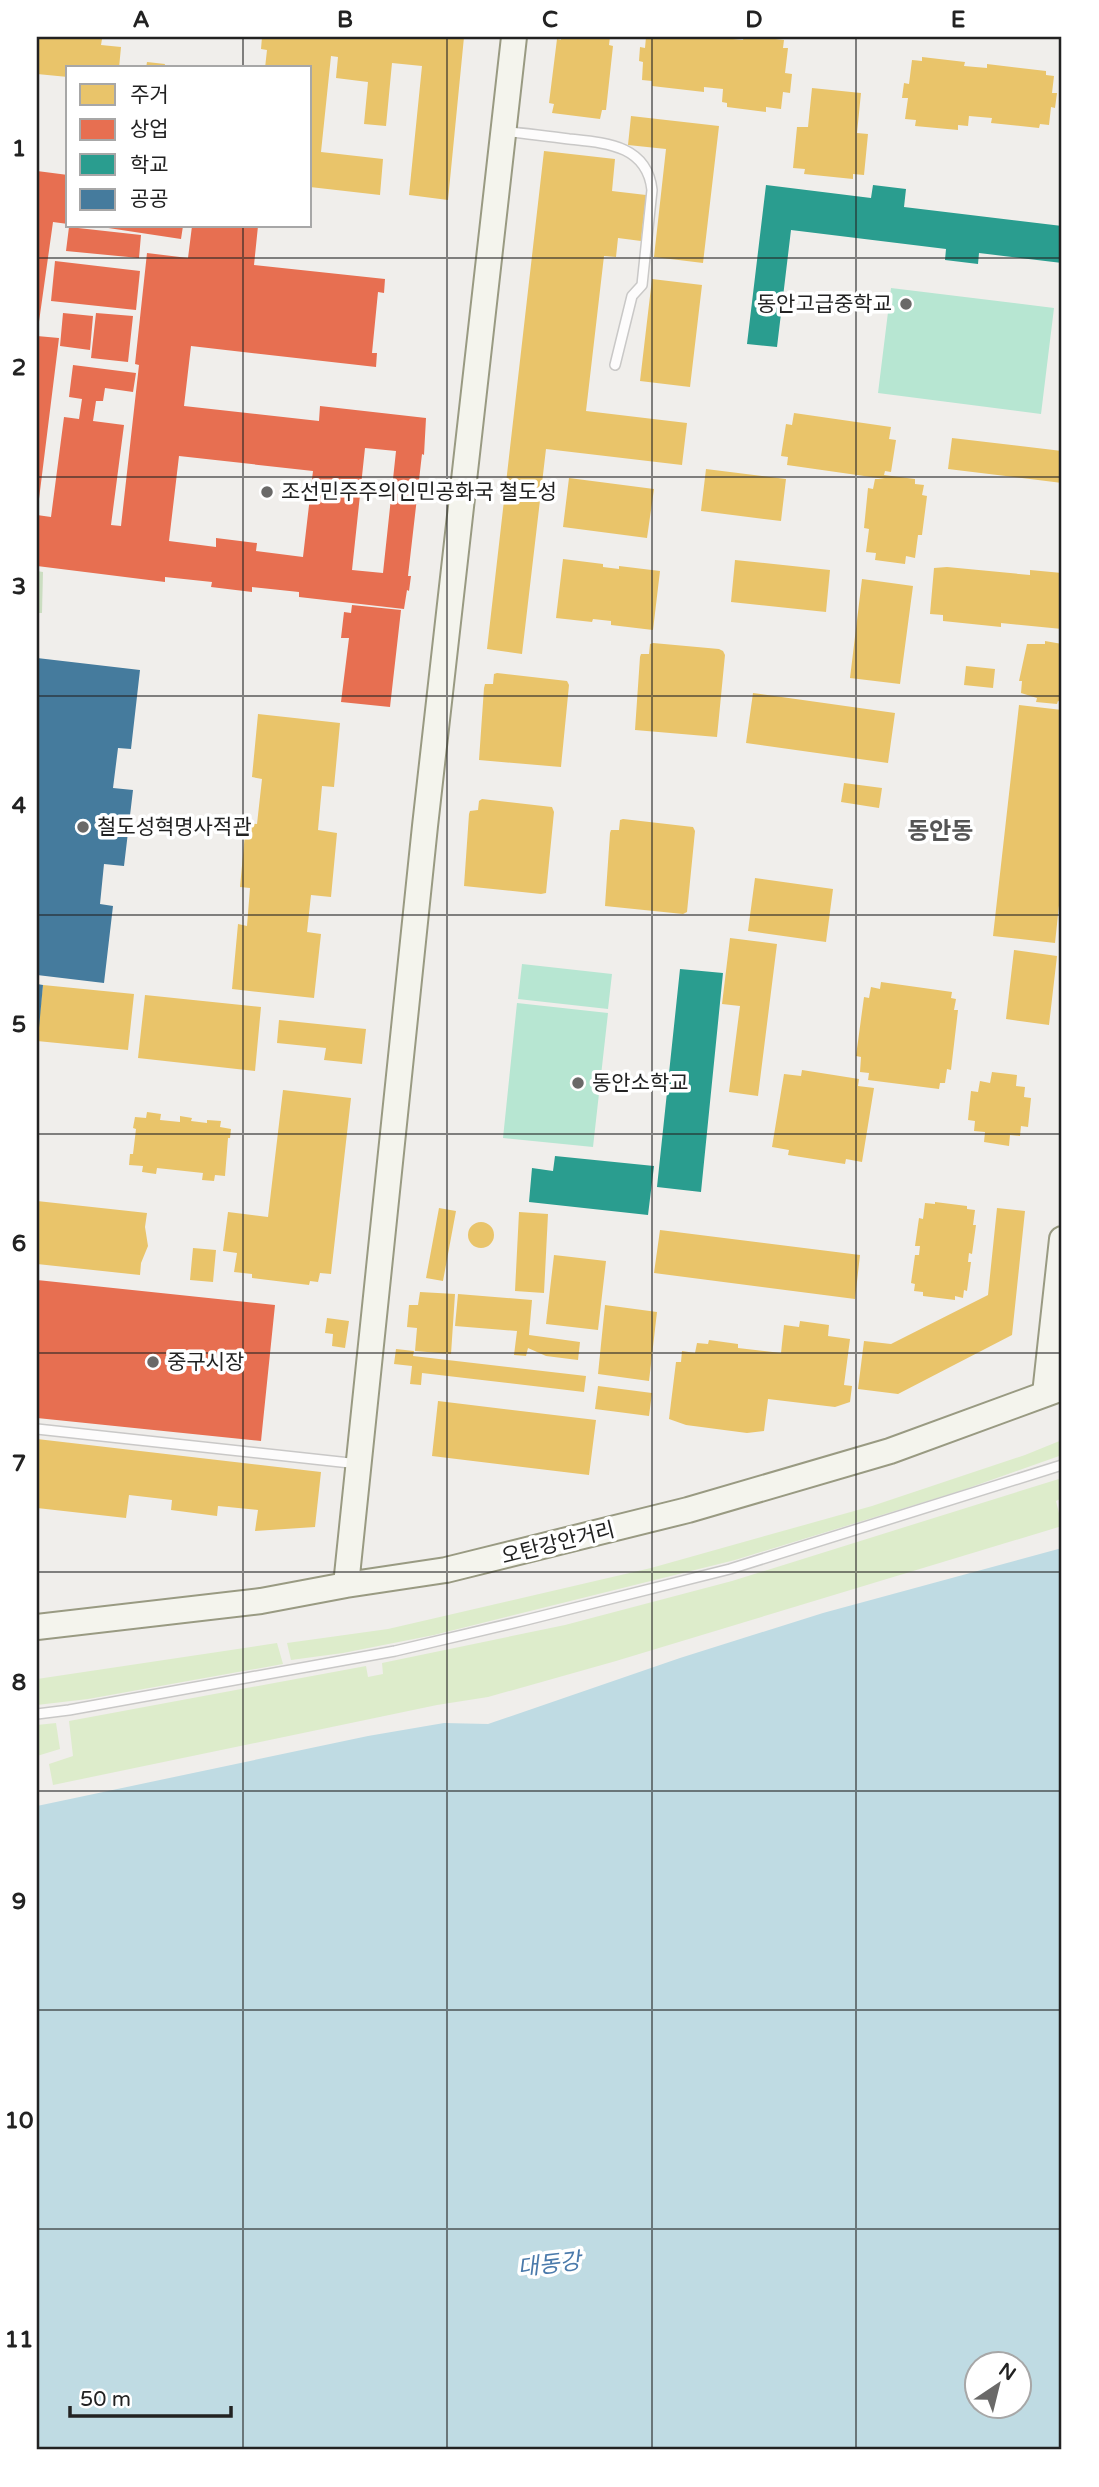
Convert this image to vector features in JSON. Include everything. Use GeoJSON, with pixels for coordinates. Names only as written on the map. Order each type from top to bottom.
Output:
{"type":"FeatureCollection","features":[{"type":"Feature","properties":{"kind":"street"},"geometry":{"type":"LineString","coordinates":[[346,1585],[425,826],[514,37]]}},
{"type":"Feature","properties":{"kind":"street"},"geometry":{"type":"LineString","coordinates":[[1054,1391],[1062,1239]]}},
{"type":"Feature","properties":{"kind":"street","name":"오탄강안거리"},"geometry":{"type":"LineString","coordinates":[[37,1627],[261,1601],[446,1570],[688,1510],[890,1451],[1054,1391]]}},
{"type":"Feature","properties":{"kind":"lane"},"geometry":{"type":"LineString","coordinates":[[503,131],[614,144],[639,158],[651,177],[642,285],[632,296],[615,365]]}},
{"type":"Feature","properties":{"kind":"lane"},"geometry":{"type":"LineString","coordinates":[[37,1429],[359,1464]]}},
{"type":"Feature","properties":{"kind":"lane"},"geometry":{"type":"LineString","coordinates":[[37,1714],[395,1651],[526,1620],[730,1569],[1062,1465]]}},
{"type":"Feature","properties":{"kind":"green space"},"geometry":{"type":"Polygon","coordinates":[[[891,288],[1054,308],[1041,414],[878,393],[891,288]]]}},
{"type":"Feature","properties":{"kind":"green space"},"geometry":{"type":"Polygon","coordinates":[[[37,571],[43,572],[42,613],[37,613],[37,571]]]}},
{"type":"Feature","properties":{"kind":"green space"},"geometry":{"type":"Polygon","coordinates":[[[522,964],[612,974],[608,1009],[518,999],[522,964]]]}},
{"type":"Feature","properties":{"kind":"green space"},"geometry":{"type":"Polygon","coordinates":[[[517,1003],[608,1013],[593,1147],[503,1138],[517,1003]]]}},
{"type":"Feature","properties":{"kind":"green space"},"geometry":{"type":"Polygon","coordinates":[[[1062,1440],[1062,1455],[960,1491],[735,1560],[434,1635],[291,1660],[287,1643],[388,1629],[651,1568],[872,1506],[1062,1440]]]}},
{"type":"Feature","properties":{"kind":"green space"},"geometry":{"type":"Polygon","coordinates":[[[1062,1478],[1062,1498],[1056,1501],[1062,1526],[488,1697],[437,1705],[53,1785],[49,1764],[73,1756],[69,1721],[366,1666],[368,1677],[383,1674],[382,1663],[565,1625],[732,1581],[1062,1478]]]}},
{"type":"Feature","properties":{"kind":"green space"},"geometry":{"type":"Polygon","coordinates":[[[277,1643],[283,1664],[88,1699],[37,1705],[37,1679],[277,1643]]]}},
{"type":"Feature","properties":{"kind":"green space"},"geometry":{"type":"Polygon","coordinates":[[[56,1723],[60,1749],[37,1756],[37,1725],[56,1723]]]}},
{"type":"Feature","properties":{"kind":"water","name":"대동강"},"geometry":{"type":"Polygon","coordinates":[[[1062,1548],[1062,2450],[37,2450],[37,1806],[368,1736],[444,1723],[488,1724],[680,1658],[823,1613],[1062,1548]]]}},
{"type":"Feature","properties":{"kind":"building: 주거"},"geometry":{"type":"Polygon","coordinates":[[[37,37],[102,39],[101,45],[121,47],[119,66],[66,66],[66,77],[37,74],[37,37]]]}},
{"type":"Feature","properties":{"kind":"building: 주거"},"geometry":{"type":"Polygon","coordinates":[[[262,37],[464,37],[448,200],[409,195],[422,66],[392,63],[386,126],[364,124],[368,82],[336,78],[338,57],[331,56],[321,152],[383,159],[380,195],[312,187],[312,66],[265,66],[267,50],[261,49],[262,37]]]}},
{"type":"Feature","properties":{"kind":"building: 주거"},"geometry":{"type":"Polygon","coordinates":[[[561,37],[610,37],[609,45],[613,46],[606,110],[602,110],[600,119],[552,113],[554,104],[549,103],[557,39],[561,40],[561,37]]]}},
{"type":"Feature","properties":{"kind":"building: 주거"},"geometry":{"type":"Polygon","coordinates":[[[646,37],[743,40],[744,37],[757,37],[784,40],[783,48],[788,48],[785,73],[792,74],[790,93],[783,92],[781,109],[766,107],[766,112],[727,107],[727,103],[722,102],[723,89],[704,87],[704,92],[652,86],[652,81],[642,80],[643,62],[639,61],[640,47],[645,48],[646,37]]]}},
{"type":"Feature","properties":{"kind":"building: 주거"},"geometry":{"type":"Polygon","coordinates":[[[922,57],[965,62],[964,66],[987,68],[987,64],[1046,71],[1046,75],[1054,76],[1052,93],[1057,93],[1055,108],[1051,107],[1049,125],[1040,124],[1039,128],[991,123],[992,118],[969,116],[968,126],[958,125],[958,130],[915,126],[916,120],[905,119],[908,98],[902,98],[904,83],[909,84],[912,60],[922,61],[922,57]]]}},
{"type":"Feature","properties":{"kind":"building: 주거"},"geometry":{"type":"Polygon","coordinates":[[[147,62],[165,64],[164,66],[146,66],[147,62]]]}},
{"type":"Feature","properties":{"kind":"building: 주거"},"geometry":{"type":"Polygon","coordinates":[[[812,88],[861,93],[857,133],[868,134],[864,175],[853,174],[853,179],[804,174],[805,169],[793,168],[797,127],[808,127],[812,88]]]}},
{"type":"Feature","properties":{"kind":"building: 주거"},"geometry":{"type":"Polygon","coordinates":[[[631,116],[719,126],[703,263],[654,257],[666,149],[628,145],[631,116]]]}},
{"type":"Feature","properties":{"kind":"building: 주거"},"geometry":{"type":"Polygon","coordinates":[[[544,151],[615,159],[612,191],[646,195],[641,241],[618,238],[616,257],[604,256],[586,411],[687,423],[682,465],[546,449],[522,654],[487,649],[544,151]]]}},
{"type":"Feature","properties":{"kind":"building: 주거"},"geometry":{"type":"Polygon","coordinates":[[[652,279],[702,285],[690,387],[640,381],[652,279]]]}},
{"type":"Feature","properties":{"kind":"building: 주거"},"geometry":{"type":"Polygon","coordinates":[[[794,413],[891,427],[889,439],[896,440],[891,472],[885,471],[884,475],[915,479],[915,484],[924,485],[922,495],[927,496],[922,535],[918,535],[915,558],[906,556],[905,564],[875,560],[876,553],[866,552],[869,529],[864,528],[868,488],[873,489],[875,479],[885,479],[787,465],[788,457],[781,456],[786,424],[792,425],[794,413]]]}},
{"type":"Feature","properties":{"kind":"building: 주거"},"geometry":{"type":"Polygon","coordinates":[[[952,438],[1062,451],[1062,483],[948,469],[952,438]]]}},
{"type":"Feature","properties":{"kind":"building: 주거"},"geometry":{"type":"Polygon","coordinates":[[[706,469],[786,479],[781,521],[701,511],[706,469]]]}},
{"type":"Feature","properties":{"kind":"building: 주거"},"geometry":{"type":"Polygon","coordinates":[[[569,478],[654,489],[647,538],[563,527],[569,478]]]}},
{"type":"Feature","properties":{"kind":"building: 주거"},"geometry":{"type":"Polygon","coordinates":[[[563,559],[603,564],[603,567],[619,569],[619,566],[660,571],[653,630],[611,625],[611,621],[556,618],[563,559]]]}},
{"type":"Feature","properties":{"kind":"building: 주거"},"geometry":{"type":"Polygon","coordinates":[[[735,560],[830,570],[826,612],[731,602],[735,560]]]}},
{"type":"Feature","properties":{"kind":"building: 주거"},"geometry":{"type":"Polygon","coordinates":[[[934,568],[1030,575],[1030,570],[1062,573],[1062,629],[943,621],[943,615],[930,614],[934,568]]]}},
{"type":"Feature","properties":{"kind":"building: 주거"},"geometry":{"type":"Polygon","coordinates":[[[862,579],[913,586],[900,684],[850,678],[862,579]]]}},
{"type":"Feature","properties":{"kind":"building: 주거"},"geometry":{"type":"Polygon","coordinates":[[[1045,641],[1062,644],[1062,702],[1058,701],[1057,704],[1036,702],[1037,698],[1021,693],[1022,681],[1019,681],[1027,644],[1045,644],[1045,641]]]}},
{"type":"Feature","properties":{"kind":"building: 주거"},"geometry":{"type":"Polygon","coordinates":[[[650,644],[723,651],[725,655],[717,737],[635,730],[640,657],[641,654],[649,654],[650,644]]]}},
{"type":"Feature","properties":{"kind":"building: 주거"},"geometry":{"type":"Polygon","coordinates":[[[966,666],[995,669],[993,688],[964,685],[966,666]]]}},
{"type":"Feature","properties":{"kind":"building: 주거"},"geometry":{"type":"Polygon","coordinates":[[[494,674],[567,681],[569,685],[561,767],[479,760],[484,688],[485,684],[493,684],[494,674]]]}},
{"type":"Feature","properties":{"kind":"building: 주거"},"geometry":{"type":"Polygon","coordinates":[[[753,693],[895,713],[888,763],[746,743],[753,693]]]}},
{"type":"Feature","properties":{"kind":"building: 주거"},"geometry":{"type":"Polygon","coordinates":[[[1019,705],[1062,710],[1062,877],[1055,943],[993,936],[1019,705]]]}},
{"type":"Feature","properties":{"kind":"building: 주거"},"geometry":{"type":"Polygon","coordinates":[[[258,714],[340,723],[334,787],[322,786],[318,830],[337,833],[331,897],[311,895],[307,932],[321,934],[314,998],[232,989],[238,924],[247,926],[250,888],[240,887],[246,823],[257,824],[262,779],[252,777],[258,714]]]}},
{"type":"Feature","properties":{"kind":"building: 주거"},"geometry":{"type":"Polygon","coordinates":[[[844,783],[882,788],[879,808],[841,802],[844,783]]]}},
{"type":"Feature","properties":{"kind":"building: 주거"},"geometry":{"type":"Polygon","coordinates":[[[482,799],[552,807],[554,812],[546,893],[464,886],[469,814],[470,811],[478,810],[479,801],[482,799]]]}},
{"type":"Feature","properties":{"kind":"building: 주거"},"geometry":{"type":"Polygon","coordinates":[[[620,820],[693,827],[695,831],[687,912],[683,914],[605,906],[610,833],[611,830],[619,830],[620,820]]]}},
{"type":"Feature","properties":{"kind":"building: 주거"},"geometry":{"type":"Polygon","coordinates":[[[755,878],[833,889],[826,942],[748,931],[755,878]]]}},
{"type":"Feature","properties":{"kind":"building: 주거"},"geometry":{"type":"Polygon","coordinates":[[[730,938],[777,944],[758,1096],[729,1092],[740,1006],[722,1004],[730,938]]]}},
{"type":"Feature","properties":{"kind":"building: 주거"},"geometry":{"type":"Polygon","coordinates":[[[1014,950],[1057,956],[1049,1025],[1006,1019],[1014,950]]]}},
{"type":"Feature","properties":{"kind":"building: 주거"},"geometry":{"type":"Polygon","coordinates":[[[881,982],[952,992],[951,998],[956,999],[954,1010],[958,1010],[951,1070],[947,1069],[945,1083],[940,1083],[939,1089],[868,1080],[869,1073],[860,1072],[861,1057],[856,1056],[864,997],[869,998],[871,987],[880,989],[881,982]]]}},
{"type":"Feature","properties":{"kind":"building: 주거"},"geometry":{"type":"Polygon","coordinates":[[[43,985],[134,994],[128,1050],[37,1041],[43,985]]]}},
{"type":"Feature","properties":{"kind":"building: 주거"},"geometry":{"type":"Polygon","coordinates":[[[145,995],[261,1007],[255,1071],[138,1058],[145,995]]]}},
{"type":"Feature","properties":{"kind":"building: 주거"},"geometry":{"type":"Polygon","coordinates":[[[279,1020],[366,1029],[362,1064],[324,1060],[326,1048],[277,1043],[279,1020]]]}},
{"type":"Feature","properties":{"kind":"building: 주거"},"geometry":{"type":"Polygon","coordinates":[[[802,1070],[859,1079],[858,1086],[874,1088],[862,1162],[846,1159],[845,1164],[788,1155],[789,1150],[772,1147],[784,1074],[801,1076],[802,1070]]]}},
{"type":"Feature","properties":{"kind":"building: 주거"},"geometry":{"type":"Polygon","coordinates":[[[992,1072],[1017,1075],[1016,1086],[1025,1087],[1024,1097],[1031,1098],[1028,1127],[1021,1126],[1020,1136],[1010,1135],[1009,1146],[984,1142],[985,1132],[974,1131],[975,1121],[968,1120],[971,1091],[978,1092],[980,1081],[990,1083],[992,1072]]]}},
{"type":"Feature","properties":{"kind":"building: 주거"},"geometry":{"type":"Polygon","coordinates":[[[283,1090],[351,1098],[331,1274],[320,1273],[318,1282],[310,1281],[309,1285],[252,1278],[252,1274],[234,1272],[237,1253],[223,1251],[228,1212],[268,1217],[283,1090]]]}},
{"type":"Feature","properties":{"kind":"building: 주거"},"geometry":{"type":"Polygon","coordinates":[[[147,1112],[161,1114],[160,1120],[180,1122],[180,1116],[207,1123],[207,1120],[221,1121],[220,1127],[231,1129],[225,1176],[215,1175],[214,1181],[202,1180],[203,1173],[157,1168],[156,1174],[142,1172],[143,1166],[129,1165],[130,1154],[133,1154],[135,1117],[146,1118],[147,1112]]]}},
{"type":"Feature","properties":{"kind":"building: 주거"},"geometry":{"type":"Polygon","coordinates":[[[37,1201],[147,1213],[145,1227],[148,1246],[141,1263],[140,1275],[37,1264],[37,1201]]]}},
{"type":"Feature","properties":{"kind":"building: 주거"},"geometry":{"type":"Polygon","coordinates":[[[925,1203],[967,1206],[967,1209],[975,1210],[973,1225],[976,1225],[972,1254],[969,1253],[968,1262],[971,1262],[967,1291],[964,1290],[963,1298],[955,1296],[955,1300],[923,1296],[923,1292],[914,1291],[915,1284],[911,1283],[915,1255],[919,1255],[920,1246],[915,1246],[919,1218],[923,1219],[925,1203]]]}},
{"type":"Feature","properties":{"kind":"building: 주거"},"geometry":{"type":"Polygon","coordinates":[[[439,1208],[456,1211],[443,1281],[426,1278],[439,1208]]]}},
{"type":"Feature","properties":{"kind":"building: 주거"},"geometry":{"type":"Polygon","coordinates":[[[997,1208],[1025,1211],[1012,1335],[898,1394],[858,1389],[864,1341],[891,1344],[988,1295],[997,1208]]]}},
{"type":"Feature","properties":{"kind":"building: 주거"},"geometry":{"type":"Polygon","coordinates":[[[519,1212],[548,1214],[544,1293],[515,1291],[519,1212]]]}},
{"type":"Feature","properties":{"kind":"building: 주거"},"geometry":{"type":"Polygon","coordinates":[[[481,1222],[490,1226],[494,1235],[490,1244],[481,1248],[472,1244],[468,1235],[472,1226],[481,1222]]]}},
{"type":"Feature","properties":{"kind":"building: 주거"},"geometry":{"type":"Polygon","coordinates":[[[660,1230],[860,1255],[855,1299],[654,1273],[660,1230]]]}},
{"type":"Feature","properties":{"kind":"building: 주거"},"geometry":{"type":"Polygon","coordinates":[[[193,1248],[216,1250],[213,1282],[190,1280],[193,1248]]]}},
{"type":"Feature","properties":{"kind":"building: 주거"},"geometry":{"type":"Polygon","coordinates":[[[554,1255],[606,1261],[598,1330],[546,1324],[554,1255]]]}},
{"type":"Feature","properties":{"kind":"building: 주거"},"geometry":{"type":"Polygon","coordinates":[[[420,1292],[455,1294],[451,1354],[415,1351],[417,1328],[407,1327],[409,1305],[418,1305],[420,1292]]]}},
{"type":"Feature","properties":{"kind":"building: 주거"},"geometry":{"type":"Polygon","coordinates":[[[458,1294],[532,1300],[529,1335],[580,1342],[578,1360],[546,1356],[528,1348],[526,1356],[514,1355],[517,1331],[455,1326],[458,1294]]]}},
{"type":"Feature","properties":{"kind":"building: 주거"},"geometry":{"type":"Polygon","coordinates":[[[605,1305],[657,1312],[649,1381],[598,1374],[605,1305]]]}},
{"type":"Feature","properties":{"kind":"building: 주거"},"geometry":{"type":"Polygon","coordinates":[[[327,1318],[349,1321],[345,1348],[332,1346],[333,1334],[325,1333],[327,1318]]]}},
{"type":"Feature","properties":{"kind":"building: 주거"},"geometry":{"type":"Polygon","coordinates":[[[800,1321],[829,1325],[828,1336],[850,1339],[844,1385],[852,1386],[850,1402],[835,1407],[768,1399],[764,1431],[747,1433],[686,1425],[669,1419],[676,1362],[681,1362],[682,1351],[695,1353],[697,1343],[708,1344],[709,1340],[738,1344],[738,1348],[781,1353],[784,1325],[799,1327],[800,1321]]]}},
{"type":"Feature","properties":{"kind":"building: 주거"},"geometry":{"type":"Polygon","coordinates":[[[396,1349],[414,1351],[413,1356],[586,1376],[584,1392],[422,1373],[421,1385],[410,1384],[412,1366],[394,1364],[396,1349]]]}},
{"type":"Feature","properties":{"kind":"building: 주거"},"geometry":{"type":"Polygon","coordinates":[[[598,1386],[652,1393],[649,1416],[595,1409],[598,1386]]]}},
{"type":"Feature","properties":{"kind":"building: 주거"},"geometry":{"type":"Polygon","coordinates":[[[438,1401],[596,1420],[589,1475],[432,1456],[438,1401]]]}},
{"type":"Feature","properties":{"kind":"building: 주거"},"geometry":{"type":"Polygon","coordinates":[[[37,1439],[321,1472],[315,1527],[255,1531],[258,1510],[218,1506],[217,1516],[171,1510],[172,1500],[129,1495],[126,1518],[37,1508],[37,1439]]]}},
{"type":"Feature","properties":{"kind":"building: 상업"},"geometry":{"type":"Polygon","coordinates":[[[37,171],[66,175],[66,224],[53,222],[37,336],[37,171]]]}},
{"type":"Feature","properties":{"kind":"building: 상업"},"geometry":{"type":"Polygon","coordinates":[[[69,228],[141,235],[139,258],[66,251],[69,228]]]}},
{"type":"Feature","properties":{"kind":"building: 상업"},"geometry":{"type":"Polygon","coordinates":[[[108,228],[183,228],[181,239],[108,228]]]}},
{"type":"Feature","properties":{"kind":"building: 상업"},"geometry":{"type":"Polygon","coordinates":[[[192,228],[258,228],[254,265],[385,279],[384,293],[378,292],[372,353],[377,353],[376,367],[191,346],[184,406],[319,421],[320,406],[426,418],[424,455],[422,454],[408,576],[411,576],[404,609],[299,597],[299,592],[252,587],[252,592],[211,587],[212,582],[165,577],[165,582],[37,566],[37,515],[51,517],[64,417],[79,419],[82,399],[69,397],[73,365],[136,373],[133,392],[105,388],[103,401],[96,401],[93,421],[124,425],[111,525],[121,526],[139,365],[135,364],[147,253],[188,258],[192,228]],[[365,448],[352,570],[383,573],[396,451],[365,448]],[[179,456],[169,541],[216,547],[216,538],[257,543],[256,551],[303,557],[313,471],[179,456]]]}},
{"type":"Feature","properties":{"kind":"building: 상업"},"geometry":{"type":"Polygon","coordinates":[[[55,261],[140,271],[136,310],[51,301],[55,261]]]}},
{"type":"Feature","properties":{"kind":"building: 상업"},"geometry":{"type":"Polygon","coordinates":[[[63,313],[93,316],[90,350],[60,346],[63,313]]]}},
{"type":"Feature","properties":{"kind":"building: 상업"},"geometry":{"type":"Polygon","coordinates":[[[96,313],[133,316],[128,362],[91,358],[96,313]]]}},
{"type":"Feature","properties":{"kind":"building: 상업"},"geometry":{"type":"Polygon","coordinates":[[[37,336],[59,338],[38,507],[37,507],[37,336]]]}},
{"type":"Feature","properties":{"kind":"building: 상업"},"geometry":{"type":"Polygon","coordinates":[[[352,605],[401,610],[390,707],[341,702],[349,638],[341,638],[344,612],[351,613],[352,605]]]}},
{"type":"Feature","properties":{"kind":"building: 상업","name":"중구시장"},"geometry":{"type":"Polygon","coordinates":[[[37,1280],[275,1305],[261,1441],[37,1418],[37,1280]]]}},
{"type":"Feature","properties":{"kind":"building: 학교"},"geometry":{"type":"Polygon","coordinates":[[[766,185],[871,198],[873,185],[906,189],[904,207],[1062,226],[1062,263],[979,253],[978,264],[945,260],[946,249],[791,230],[777,347],[747,344],[766,185]]]}},
{"type":"Feature","properties":{"kind":"building: 학교"},"geometry":{"type":"Polygon","coordinates":[[[680,969],[723,973],[701,1192],[657,1187],[680,969]]]}},
{"type":"Feature","properties":{"kind":"building: 학교"},"geometry":{"type":"Polygon","coordinates":[[[555,1156],[654,1166],[648,1215],[529,1202],[532,1168],[553,1171],[555,1156]]]}},
{"type":"Feature","properties":{"kind":"building: 공공","name":"철도성혁명사적관"},"geometry":{"type":"Polygon","coordinates":[[[37,658],[140,670],[131,749],[118,748],[113,788],[133,790],[124,866],[104,864],[100,904],[113,906],[104,983],[37,975],[37,658]]]}},
{"type":"Feature","properties":{"kind":"building: 공공"},"geometry":{"type":"Polygon","coordinates":[[[37,984],[43,985],[39,1028],[37,1028],[37,984]]]}},
{"type":"Feature","properties":{"kind":"place","name":"동안고급중학교"},"geometry":{"type":"Point","coordinates":[906,304]}},
{"type":"Feature","properties":{"kind":"place","name":"조선민주주의인민공화국 철도성"},"geometry":{"type":"Point","coordinates":[267,492]}},
{"type":"Feature","properties":{"kind":"place","name":"철도성혁명사적관"},"geometry":{"type":"Point","coordinates":[83,827]}},
{"type":"Feature","properties":{"kind":"place","name":"동안소학교"},"geometry":{"type":"Point","coordinates":[578,1083]}},
{"type":"Feature","properties":{"kind":"place","name":"중구시장"},"geometry":{"type":"Point","coordinates":[153,1362]}},
{"type":"Feature","properties":{"kind":"district","name":"동안동"},"geometry":{"type":"Point","coordinates":[940,831]}}]}
